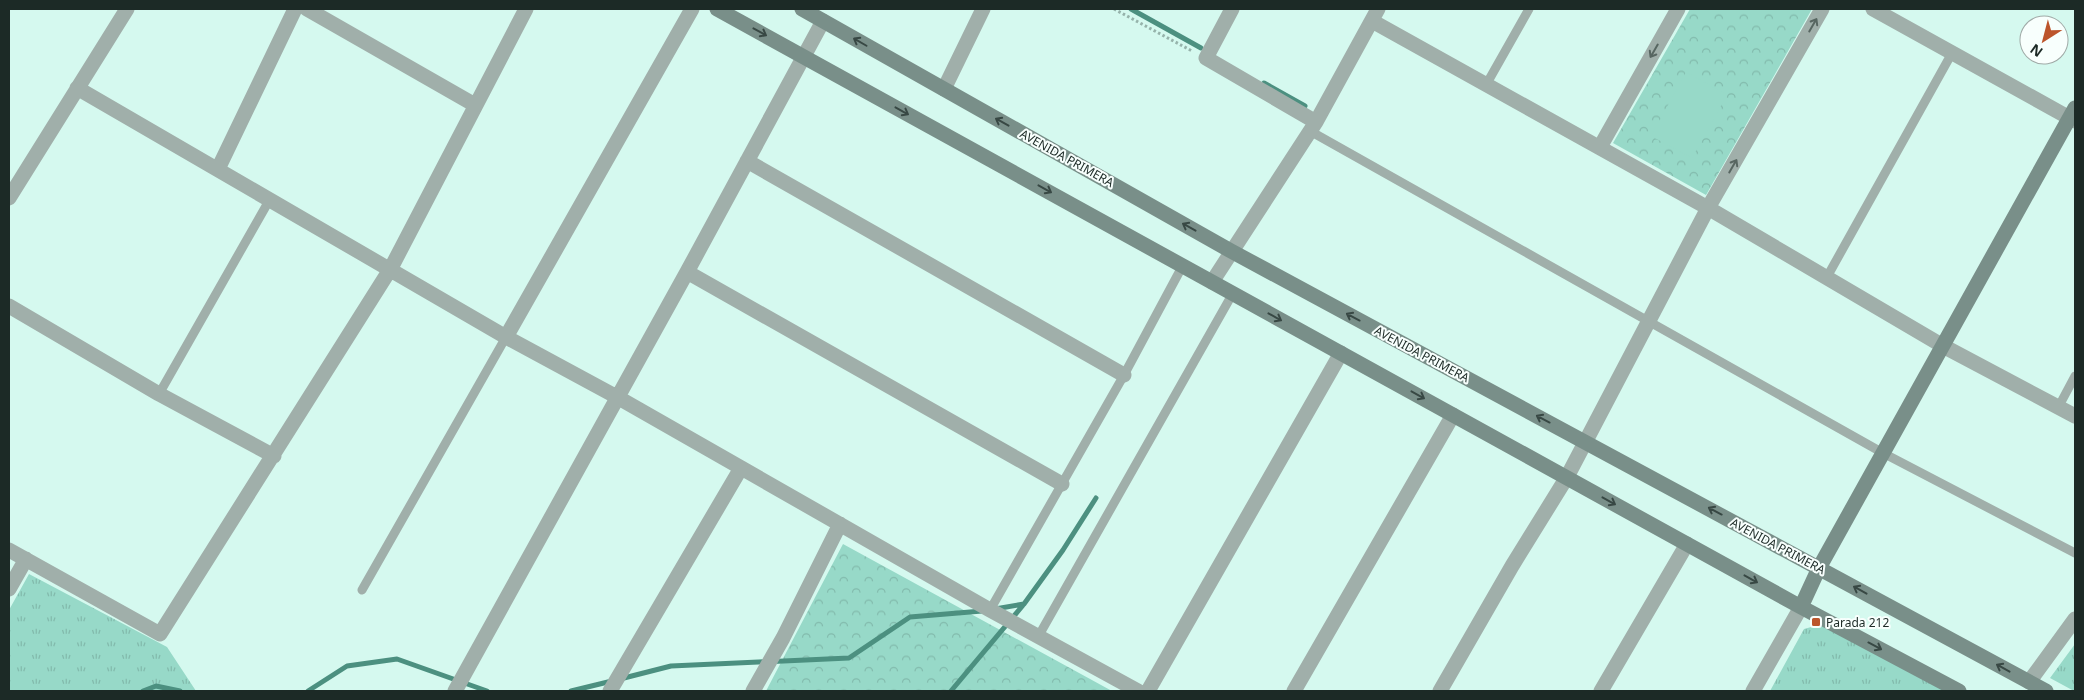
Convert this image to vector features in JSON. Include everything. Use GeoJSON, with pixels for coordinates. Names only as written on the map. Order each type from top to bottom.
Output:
{"type":"FeatureCollection","features":[{"type":"Feature","properties":{"kind":"main road"},"geometry":{"type":"LineString","coordinates":[[717,9],[1687,544],[1959,691]]}},
{"type":"Feature","properties":{"kind":"main road","name":"AVENIDA PRIMERA"},"geometry":{"type":"LineString","coordinates":[[802,9],[1231,251],[2046,691]]}},
{"type":"Feature","properties":{"kind":"main road"},"geometry":{"type":"LineString","coordinates":[[1801,606],[1819,568],[1883,453],[2074,116]]}},
{"type":"Feature","properties":{"kind":"street"},"geometry":{"type":"LineString","coordinates":[[9,198],[127,9]]}},
{"type":"Feature","properties":{"kind":"street"},"geometry":{"type":"LineString","coordinates":[[218,169],[296,9]]}},
{"type":"Feature","properties":{"kind":"street"},"geometry":{"type":"LineString","coordinates":[[307,9],[475,105]]}},
{"type":"Feature","properties":{"kind":"street"},"geometry":{"type":"LineString","coordinates":[[9,550],[160,634],[391,268],[526,9]]}},
{"type":"Feature","properties":{"kind":"street"},"geometry":{"type":"LineString","coordinates":[[506,337],[692,9]]}},
{"type":"Feature","properties":{"kind":"street"},"geometry":{"type":"LineString","coordinates":[[944,89],[983,9]]}},
{"type":"Feature","properties":{"kind":"street"},"geometry":{"type":"LineString","coordinates":[[1232,9],[1206,58],[1313,126]]}},
{"type":"Feature","properties":{"kind":"street"},"geometry":{"type":"LineString","coordinates":[[1600,148],[1678,9]]}},
{"type":"Feature","properties":{"kind":"street"},"geometry":{"type":"LineString","coordinates":[[1440,691],[1586,442],[1708,208],[1822,9]]}},
{"type":"Feature","properties":{"kind":"street"},"geometry":{"type":"LineString","coordinates":[[1873,9],[1952,53],[2074,116]]}},
{"type":"Feature","properties":{"kind":"street"},"geometry":{"type":"LineString","coordinates":[[1212,282],[1313,126],[1375,15],[1486,85],[1708,208],[1943,346],[2075,416]]}},
{"type":"Feature","properties":{"kind":"street"},"geometry":{"type":"LineString","coordinates":[[455,691],[687,272],[823,20]]}},
{"type":"Feature","properties":{"kind":"street"},"geometry":{"type":"LineString","coordinates":[[77,88],[391,268],[506,337],[618,396],[990,610],[1138,691]]}},
{"type":"Feature","properties":{"kind":"street"},"geometry":{"type":"LineString","coordinates":[[747,161],[1124,375]]}},
{"type":"Feature","properties":{"kind":"street"},"geometry":{"type":"LineString","coordinates":[[687,272],[1062,484]]}},
{"type":"Feature","properties":{"kind":"street"},"geometry":{"type":"LineString","coordinates":[[9,306],[159,394],[274,456]]}},
{"type":"Feature","properties":{"kind":"street"},"geometry":{"type":"LineString","coordinates":[[1148,691],[1341,353]]}},
{"type":"Feature","properties":{"kind":"street"},"geometry":{"type":"LineString","coordinates":[[1294,691],[1453,415]]}},
{"type":"Feature","properties":{"kind":"street"},"geometry":{"type":"LineString","coordinates":[[610,691],[741,468]]}},
{"type":"Feature","properties":{"kind":"street"},"geometry":{"type":"LineString","coordinates":[[753,691],[783,638],[840,524]]}},
{"type":"Feature","properties":{"kind":"street"},"geometry":{"type":"LineString","coordinates":[[1601,691],[1687,544]]}},
{"type":"Feature","properties":{"kind":"street"},"geometry":{"type":"LineString","coordinates":[[9,589],[26,559]]}},
{"type":"Feature","properties":{"kind":"street"},"geometry":{"type":"LineString","coordinates":[[1753,691],[1801,606]]}},
{"type":"Feature","properties":{"kind":"street"},"geometry":{"type":"LineString","coordinates":[[2029,682],[2075,619]]}},
{"type":"Feature","properties":{"kind":"lane"},"geometry":{"type":"LineString","coordinates":[[1486,85],[1528,9]]}},
{"type":"Feature","properties":{"kind":"lane"},"geometry":{"type":"LineString","coordinates":[[1827,277],[1952,53]]}},
{"type":"Feature","properties":{"kind":"lane"},"geometry":{"type":"LineString","coordinates":[[1313,126],[1649,321],[1883,453],[2075,553]]}},
{"type":"Feature","properties":{"kind":"lane"},"geometry":{"type":"LineString","coordinates":[[159,394],[270,199]]}},
{"type":"Feature","properties":{"kind":"lane"},"geometry":{"type":"LineString","coordinates":[[990,610],[1124,375],[1183,266]]}},
{"type":"Feature","properties":{"kind":"lane"},"geometry":{"type":"LineString","coordinates":[[1038,637],[1233,293]]}},
{"type":"Feature","properties":{"kind":"lane"},"geometry":{"type":"LineString","coordinates":[[362,590],[506,337]]}},
{"type":"Feature","properties":{"kind":"lane"},"geometry":{"type":"LineString","coordinates":[[2059,406],[2075,376]]}},
{"type":"Feature","properties":{"kind":"path"},"geometry":{"type":"LineString","coordinates":[[1114,9],[1206,58]]}},
{"type":"Feature","properties":{"kind":"green space"},"geometry":{"type":"Polygon","coordinates":[[[1690,9],[1812,9],[1706,195],[1613,143],[1690,9]]]}},
{"type":"Feature","properties":{"kind":"green space"},"geometry":{"type":"Polygon","coordinates":[[[1686,72],[1727,95],[1692,158],[1651,136],[1686,72]]]}},
{"type":"Feature","properties":{"kind":"green space"},"geometry":{"type":"Polygon","coordinates":[[[843,544],[1112,691],[766,691],[843,544]]]}},
{"type":"Feature","properties":{"kind":"green space"},"geometry":{"type":"Polygon","coordinates":[[[29,574],[167,647],[196,691],[9,691],[9,610],[29,574]]]}},
{"type":"Feature","properties":{"kind":"green space"},"geometry":{"type":"Polygon","coordinates":[[[1822,624],[1951,691],[1770,691],[1804,629],[1822,624]]]}},
{"type":"Feature","properties":{"kind":"green space"},"geometry":{"type":"Polygon","coordinates":[[[2075,644],[2075,691],[2074,691],[2050,678],[2075,644]]]}},
{"type":"Feature","properties":{"kind":"waterway"},"geometry":{"type":"LineString","coordinates":[[1131,9],[1201,48]]}},
{"type":"Feature","properties":{"kind":"waterway"},"geometry":{"type":"LineString","coordinates":[[1264,83],[1305,106]]}},
{"type":"Feature","properties":{"kind":"waterway"},"geometry":{"type":"LineString","coordinates":[[995,609],[1024,604],[1063,550],[1096,498]]}},
{"type":"Feature","properties":{"kind":"waterway"},"geometry":{"type":"LineString","coordinates":[[951,691],[1024,604]]}},
{"type":"Feature","properties":{"kind":"waterway"},"geometry":{"type":"LineString","coordinates":[[620,679],[671,666],[849,658],[910,617],[982,611]]}},
{"type":"Feature","properties":{"kind":"waterway"},"geometry":{"type":"LineString","coordinates":[[308,691],[347,666],[397,659],[487,691]]}},
{"type":"Feature","properties":{"kind":"waterway"},"geometry":{"type":"LineString","coordinates":[[571,691],[612,681]]}},
{"type":"Feature","properties":{"kind":"waterway"},"geometry":{"type":"LineString","coordinates":[[143,691],[156,686],[180,691]]}},
{"type":"Feature","properties":{"kind":"place","name":"Parada 212"},"geometry":{"type":"Point","coordinates":[1816,622]}}]}
